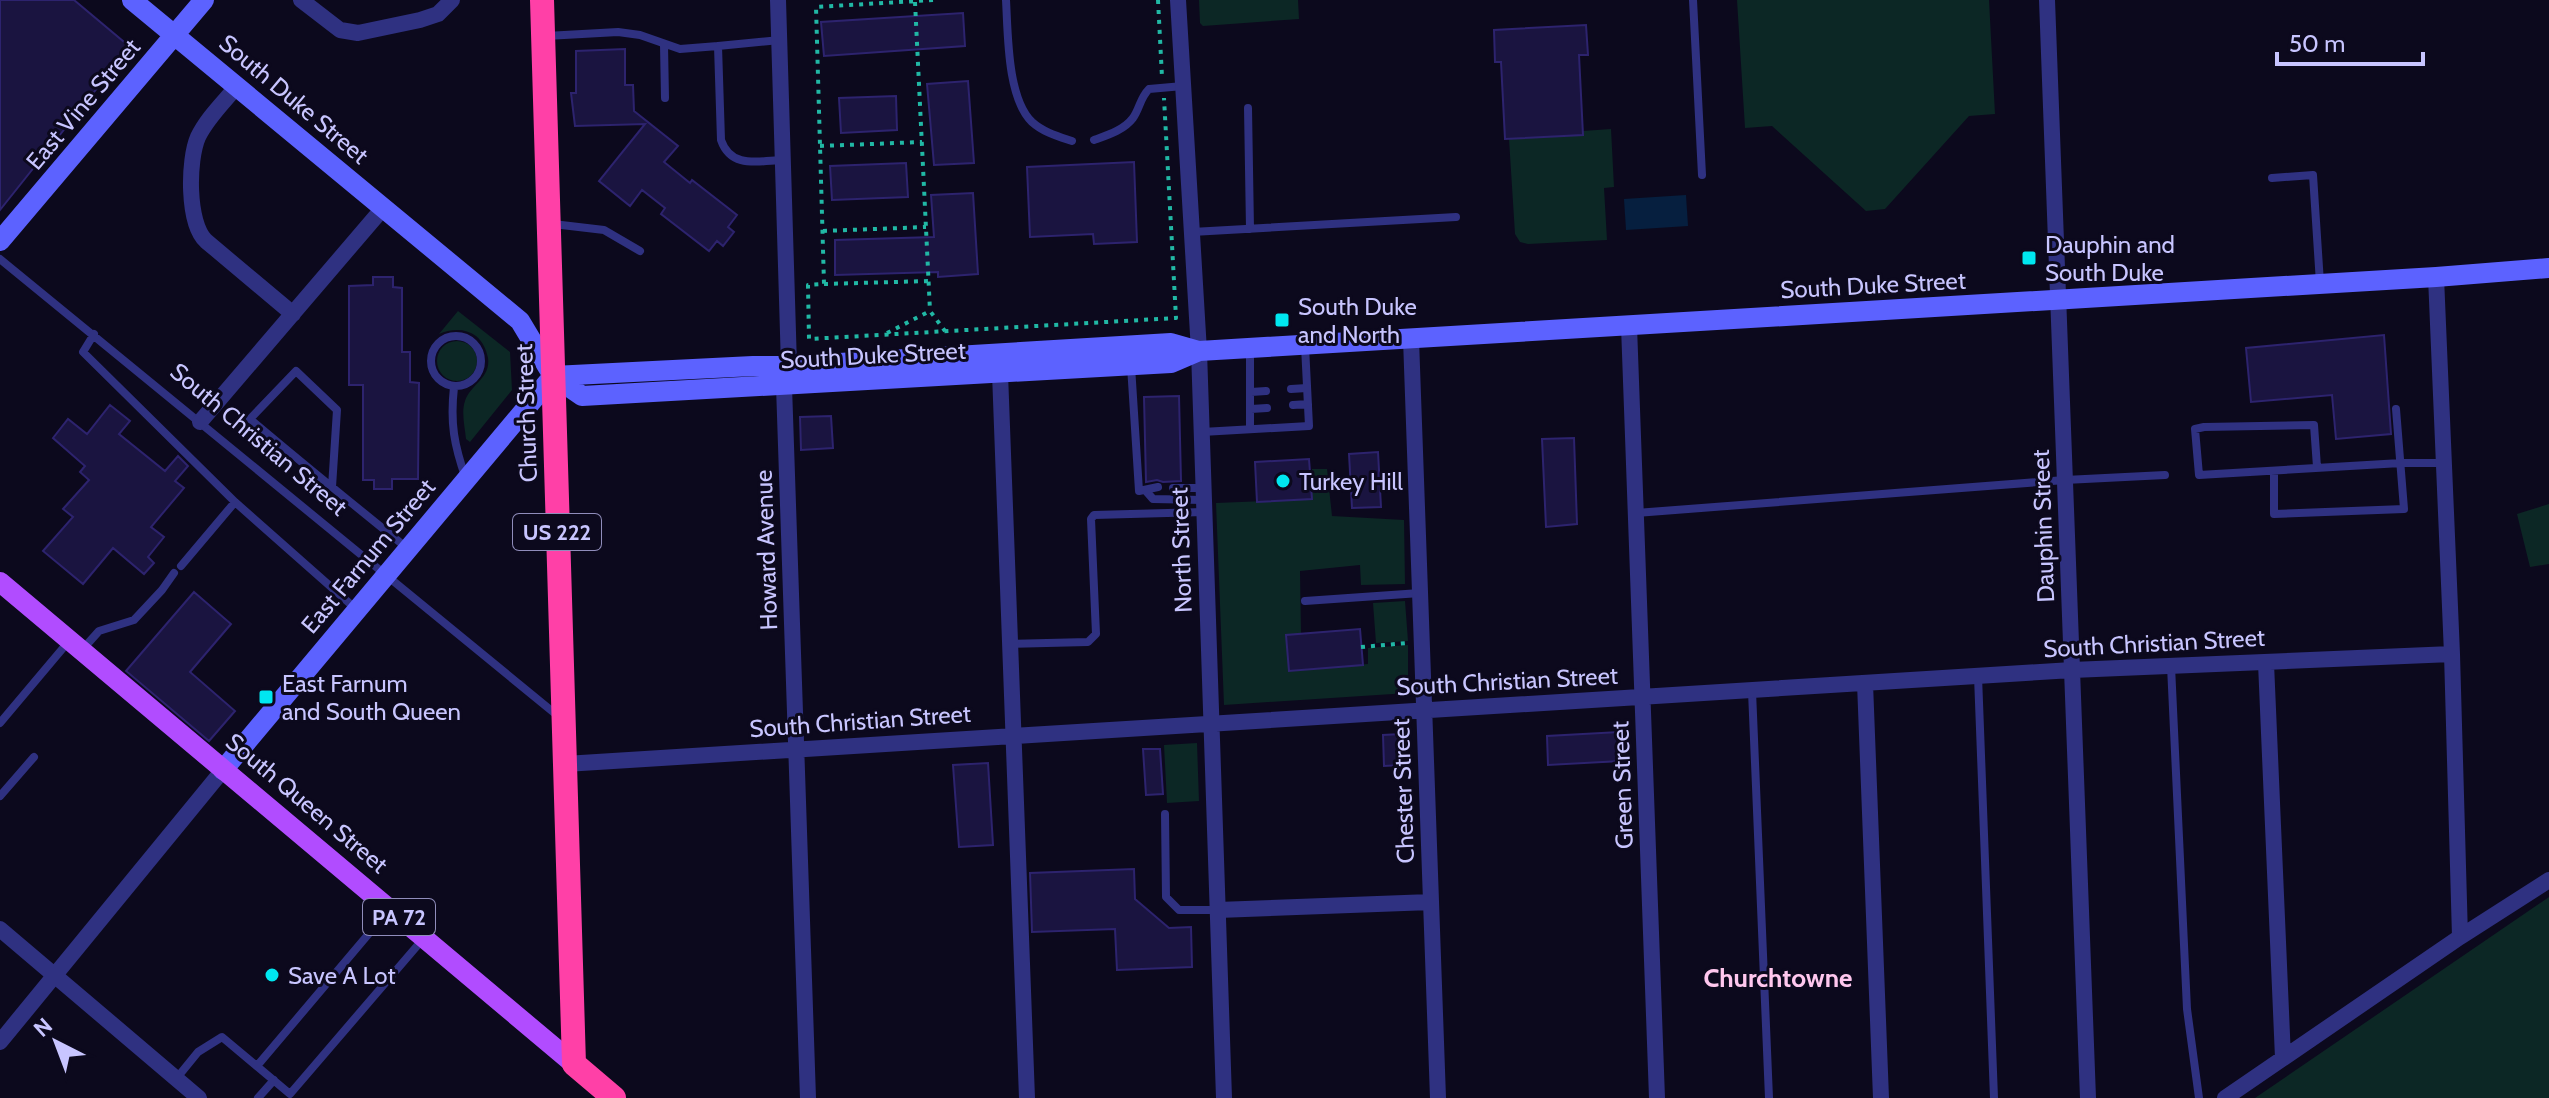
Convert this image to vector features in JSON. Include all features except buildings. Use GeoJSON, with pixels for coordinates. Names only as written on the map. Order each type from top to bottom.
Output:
{"type":"FeatureCollection","features":[{"type":"Feature","properties":{"kind":"highway","name":"Church Street"},"geometry":{"type":"LineString","coordinates":[[542,0],[574,1064]]}},
{"type":"Feature","properties":{"kind":"highway","name":"South Queen Street"},"geometry":{"type":"LineString","coordinates":[[574,1064],[614,1098]]}},
{"type":"Feature","properties":{"kind":"main road","name":"South Duke Street"},"geometry":{"type":"LineString","coordinates":[[132,0],[520,321],[553,376],[1000,373],[1171,363],[1199,351]]}},
{"type":"Feature","properties":{"kind":"main road","name":"East Vine Street"},"geometry":{"type":"LineString","coordinates":[[0,241],[204,0]]}},
{"type":"Feature","properties":{"kind":"main road","name":"South Duke Street"},"geometry":{"type":"LineString","coordinates":[[787,376],[1171,343],[1199,351],[2549,268]]}},
{"type":"Feature","properties":{"kind":"main road","name":"East Farnum Street"},"geometry":{"type":"LineString","coordinates":[[223,770],[553,376]]}},
{"type":"Feature","properties":{"kind":"main road","name":"South Queen Street"},"geometry":{"type":"LineString","coordinates":[[0,582],[574,1064]]}},
{"type":"Feature","properties":{"kind":"street"},"geometry":{"type":"LineString","coordinates":[[301,0],[340,30],[358,33],[438,14],[452,0]]}},
{"type":"Feature","properties":{"kind":"street","name":"Howard Avenue"},"geometry":{"type":"LineString","coordinates":[[778,0],[808,1098]]}},
{"type":"Feature","properties":{"kind":"street","name":"North Street"},"geometry":{"type":"LineString","coordinates":[[1178,0],[1199,351],[1224,1098]]}},
{"type":"Feature","properties":{"kind":"street","name":"Dauphin Street"},"geometry":{"type":"LineString","coordinates":[[2047,0],[2088,1098]]}},
{"type":"Feature","properties":{"kind":"street"},"geometry":{"type":"LineString","coordinates":[[237,86],[200,133],[194,146],[192,205],[197,230],[293,314]]}},
{"type":"Feature","properties":{"kind":"street"},"geometry":{"type":"LineString","coordinates":[[200,422],[384,207]]}},
{"type":"Feature","properties":{"kind":"street"},"geometry":{"type":"LineString","coordinates":[[2436,277],[2460,937]]}},
{"type":"Feature","properties":{"kind":"street","name":"Green Street"},"geometry":{"type":"LineString","coordinates":[[1629,326],[1657,1098]]}},
{"type":"Feature","properties":{"kind":"street","name":"Chester Street"},"geometry":{"type":"LineString","coordinates":[[1411,339],[1438,1098]]}},
{"type":"Feature","properties":{"kind":"street"},"geometry":{"type":"LineString","coordinates":[[1000,373],[1027,1098]]}},
{"type":"Feature","properties":{"kind":"street","name":"South Christian Street"},"geometry":{"type":"LineString","coordinates":[[565,764],[2072,670],[2452,654]]}},
{"type":"Feature","properties":{"kind":"street"},"geometry":{"type":"LineString","coordinates":[[2266,663],[2283,1058]]}},
{"type":"Feature","properties":{"kind":"street"},"geometry":{"type":"LineString","coordinates":[[1865,683],[1881,1098]]}},
{"type":"Feature","properties":{"kind":"street"},"geometry":{"type":"LineString","coordinates":[[0,1042],[223,770]]}},
{"type":"Feature","properties":{"kind":"street"},"geometry":{"type":"LineString","coordinates":[[2225,1098],[2549,880]]}},
{"type":"Feature","properties":{"kind":"street"},"geometry":{"type":"LineString","coordinates":[[1218,910],[1431,902]]}},
{"type":"Feature","properties":{"kind":"street"},"geometry":{"type":"LineString","coordinates":[[0,929],[199,1098]]}},
{"type":"Feature","properties":{"kind":"lane"},"geometry":{"type":"LineString","coordinates":[[1006,0],[1010,67],[1022,108],[1045,132],[1072,141]]}},
{"type":"Feature","properties":{"kind":"lane"},"geometry":{"type":"LineString","coordinates":[[1693,0],[1702,175]]}},
{"type":"Feature","properties":{"kind":"lane"},"geometry":{"type":"LineString","coordinates":[[543,36],[618,32],[640,35],[680,49],[780,40]]}},
{"type":"Feature","properties":{"kind":"lane"},"geometry":{"type":"LineString","coordinates":[[664,45],[665,98]]}},
{"type":"Feature","properties":{"kind":"lane"},"geometry":{"type":"LineString","coordinates":[[718,46],[721,140],[724,149],[734,160],[783,160]]}},
{"type":"Feature","properties":{"kind":"lane"},"geometry":{"type":"LineString","coordinates":[[1094,140],[1121,128],[1133,117],[1149,89],[1183,86]]}},
{"type":"Feature","properties":{"kind":"lane"},"geometry":{"type":"LineString","coordinates":[[1248,108],[1250,229]]}},
{"type":"Feature","properties":{"kind":"lane"},"geometry":{"type":"LineString","coordinates":[[2272,178],[2313,175],[2320,284]]}},
{"type":"Feature","properties":{"kind":"lane"},"geometry":{"type":"LineString","coordinates":[[1192,232],[1456,217]]}},
{"type":"Feature","properties":{"kind":"lane"},"geometry":{"type":"LineString","coordinates":[[548,224],[604,230],[640,251]]}},
{"type":"Feature","properties":{"kind":"lane","name":"South Christian Street"},"geometry":{"type":"LineString","coordinates":[[0,259],[562,719]]}},
{"type":"Feature","properties":{"kind":"lane"},"geometry":{"type":"LineString","coordinates":[[94,334],[83,352],[235,502],[357,610]]}},
{"type":"Feature","properties":{"kind":"lane"},"geometry":{"type":"LineString","coordinates":[[454,336],[463,337],[476,346],[481,361],[480,370],[470,383],[454,387],[438,381],[430,366],[430,357],[439,342],[454,336]]}},
{"type":"Feature","properties":{"kind":"lane"},"geometry":{"type":"LineString","coordinates":[[1202,432],[1309,426],[1305,345]]}},
{"type":"Feature","properties":{"kind":"lane"},"geometry":{"type":"LineString","coordinates":[[1250,348],[1250,429]]}},
{"type":"Feature","properties":{"kind":"lane"},"geometry":{"type":"LineString","coordinates":[[1131,365],[1142,491],[1153,499],[1203,500]]}},
{"type":"Feature","properties":{"kind":"lane"},"geometry":{"type":"LineString","coordinates":[[332,487],[337,410],[296,371],[250,419],[332,487],[408,549]]}},
{"type":"Feature","properties":{"kind":"lane"},"geometry":{"type":"LineString","coordinates":[[454,387],[452,431],[466,480]]}},
{"type":"Feature","properties":{"kind":"lane"},"geometry":{"type":"LineString","coordinates":[[1291,389],[1307,388]]}},
{"type":"Feature","properties":{"kind":"lane"},"geometry":{"type":"LineString","coordinates":[[1251,392],[1266,391]]}},
{"type":"Feature","properties":{"kind":"lane"},"geometry":{"type":"LineString","coordinates":[[1293,405],[1308,404]]}},
{"type":"Feature","properties":{"kind":"lane"},"geometry":{"type":"LineString","coordinates":[[1251,409],[1267,408]]}},
{"type":"Feature","properties":{"kind":"lane"},"geometry":{"type":"LineString","coordinates":[[2274,472],[2274,514],[2404,509],[2396,409]]}},
{"type":"Feature","properties":{"kind":"lane"},"geometry":{"type":"LineString","coordinates":[[2317,467],[2314,425],[2195,429],[2199,475],[2443,463]]}},
{"type":"Feature","properties":{"kind":"lane"},"geometry":{"type":"LineString","coordinates":[[1636,513],[2165,475]]}},
{"type":"Feature","properties":{"kind":"lane"},"geometry":{"type":"LineString","coordinates":[[1142,491],[1158,487]]}},
{"type":"Feature","properties":{"kind":"lane"},"geometry":{"type":"LineString","coordinates":[[1173,488],[1203,500]]}},
{"type":"Feature","properties":{"kind":"lane"},"geometry":{"type":"LineString","coordinates":[[1010,644],[1093,640],[1096,634],[1091,519],[1094,515],[1203,500]]}},
{"type":"Feature","properties":{"kind":"lane"},"geometry":{"type":"LineString","coordinates":[[0,723],[75,645],[99,631],[134,620],[235,502]]}},
{"type":"Feature","properties":{"kind":"lane"},"geometry":{"type":"LineString","coordinates":[[1305,601],[1420,593]]}},
{"type":"Feature","properties":{"kind":"lane"},"geometry":{"type":"LineString","coordinates":[[2171,666],[2187,1009],[2199,1098]]}},
{"type":"Feature","properties":{"kind":"lane"},"geometry":{"type":"LineString","coordinates":[[1978,676],[1994,1098]]}},
{"type":"Feature","properties":{"kind":"lane"},"geometry":{"type":"LineString","coordinates":[[1752,690],[1769,1098]]}},
{"type":"Feature","properties":{"kind":"lane"},"geometry":{"type":"LineString","coordinates":[[0,796],[34,757]]}},
{"type":"Feature","properties":{"kind":"lane"},"geometry":{"type":"LineString","coordinates":[[1165,814],[1166,897],[1179,910],[1218,910]]}},
{"type":"Feature","properties":{"kind":"lane"},"geometry":{"type":"LineString","coordinates":[[257,1066],[389,909]]}},
{"type":"Feature","properties":{"kind":"lane"},"geometry":{"type":"LineString","coordinates":[[176,1079],[198,1052],[222,1037],[290,1094],[424,938]]}},
{"type":"Feature","properties":{"kind":"lane"},"geometry":{"type":"LineString","coordinates":[[258,1098],[274,1080]]}},
{"type":"Feature","properties":{"kind":"path"},"geometry":{"type":"LineString","coordinates":[[824,284],[816,7],[933,0]]}},
{"type":"Feature","properties":{"kind":"path"},"geometry":{"type":"LineString","coordinates":[[929,281],[808,285],[809,339],[1176,318],[1158,0]]}},
{"type":"Feature","properties":{"kind":"path"},"geometry":{"type":"LineString","coordinates":[[915,1],[930,311],[945,331]]}},
{"type":"Feature","properties":{"kind":"path"},"geometry":{"type":"LineString","coordinates":[[820,146],[922,142]]}},
{"type":"Feature","properties":{"kind":"path"},"geometry":{"type":"LineString","coordinates":[[823,231],[926,227]]}},
{"type":"Feature","properties":{"kind":"path"},"geometry":{"type":"LineString","coordinates":[[882,335],[930,311]]}},
{"type":"Feature","properties":{"kind":"path"},"geometry":{"type":"LineString","coordinates":[[1361,647],[1422,642]]}},
{"type":"Feature","properties":{"kind":"green space"},"geometry":{"type":"Polygon","coordinates":[[[1199,0],[1298,0],[1299,19],[1203,26],[1200,23],[1199,0]]]}},
{"type":"Feature","properties":{"kind":"green space"},"geometry":{"type":"Polygon","coordinates":[[[1737,0],[1989,0],[1995,114],[1969,116],[1885,209],[1866,211],[1772,126],[1745,128],[1737,0]]]}},
{"type":"Feature","properties":{"kind":"green space"},"geometry":{"type":"Polygon","coordinates":[[[1611,129],[1614,187],[1604,188],[1607,240],[1520,242],[1515,234],[1509,139],[1583,135],[1583,131],[1611,129]]]}},
{"type":"Feature","properties":{"kind":"green space"},"geometry":{"type":"Polygon","coordinates":[[[458,311],[510,352],[512,390],[470,442],[466,439],[464,405],[486,371],[488,358],[482,343],[472,333],[458,330],[439,334],[458,311]]]}},
{"type":"Feature","properties":{"kind":"green space"},"geometry":{"type":"Polygon","coordinates":[[[457,341],[471,347],[477,361],[471,375],[457,381],[443,375],[437,361],[443,347],[457,341]]]}},
{"type":"Feature","properties":{"kind":"green space"},"geometry":{"type":"Polygon","coordinates":[[[1312,469],[1327,469],[1332,516],[1404,520],[1405,584],[1361,585],[1360,565],[1300,571],[1301,634],[1286,635],[1289,670],[1368,664],[1368,648],[1408,645],[1408,693],[1224,705],[1216,503],[1311,499],[1312,469]]]}},
{"type":"Feature","properties":{"kind":"green space"},"geometry":{"type":"Polygon","coordinates":[[[2549,504],[2549,564],[2530,567],[2517,514],[2549,504]]]}},
{"type":"Feature","properties":{"kind":"green space"},"geometry":{"type":"Polygon","coordinates":[[[1405,601],[1408,641],[1376,643],[1373,603],[1405,601]]]}},
{"type":"Feature","properties":{"kind":"green space"},"geometry":{"type":"Polygon","coordinates":[[[1197,743],[1199,801],[1167,803],[1164,745],[1197,743]]]}},
{"type":"Feature","properties":{"kind":"green space"},"geometry":{"type":"Polygon","coordinates":[[[2549,897],[2549,1098],[2255,1098],[2549,897]]]}},
{"type":"Feature","properties":{"kind":"water"},"geometry":{"type":"Polygon","coordinates":[[[1686,195],[1688,226],[1626,230],[1624,199],[1686,195]]]}},
{"type":"Feature","properties":{"kind":"place","name":"Dauphin and South Duke"},"geometry":{"type":"Point","coordinates":[2029,258]}},
{"type":"Feature","properties":{"kind":"place","name":"South Duke and North"},"geometry":{"type":"Point","coordinates":[1282,320]}},
{"type":"Feature","properties":{"kind":"place","name":"Turkey Hill"},"geometry":{"type":"Point","coordinates":[1283,481]}},
{"type":"Feature","properties":{"kind":"place","name":"East Farnum and South Queen"},"geometry":{"type":"Point","coordinates":[266,697]}},
{"type":"Feature","properties":{"kind":"place","name":"Save A Lot"},"geometry":{"type":"Point","coordinates":[272,975]}},
{"type":"Feature","properties":{"kind":"district","name":"Churchtowne"},"geometry":{"type":"Point","coordinates":[1778,978]}}]}
